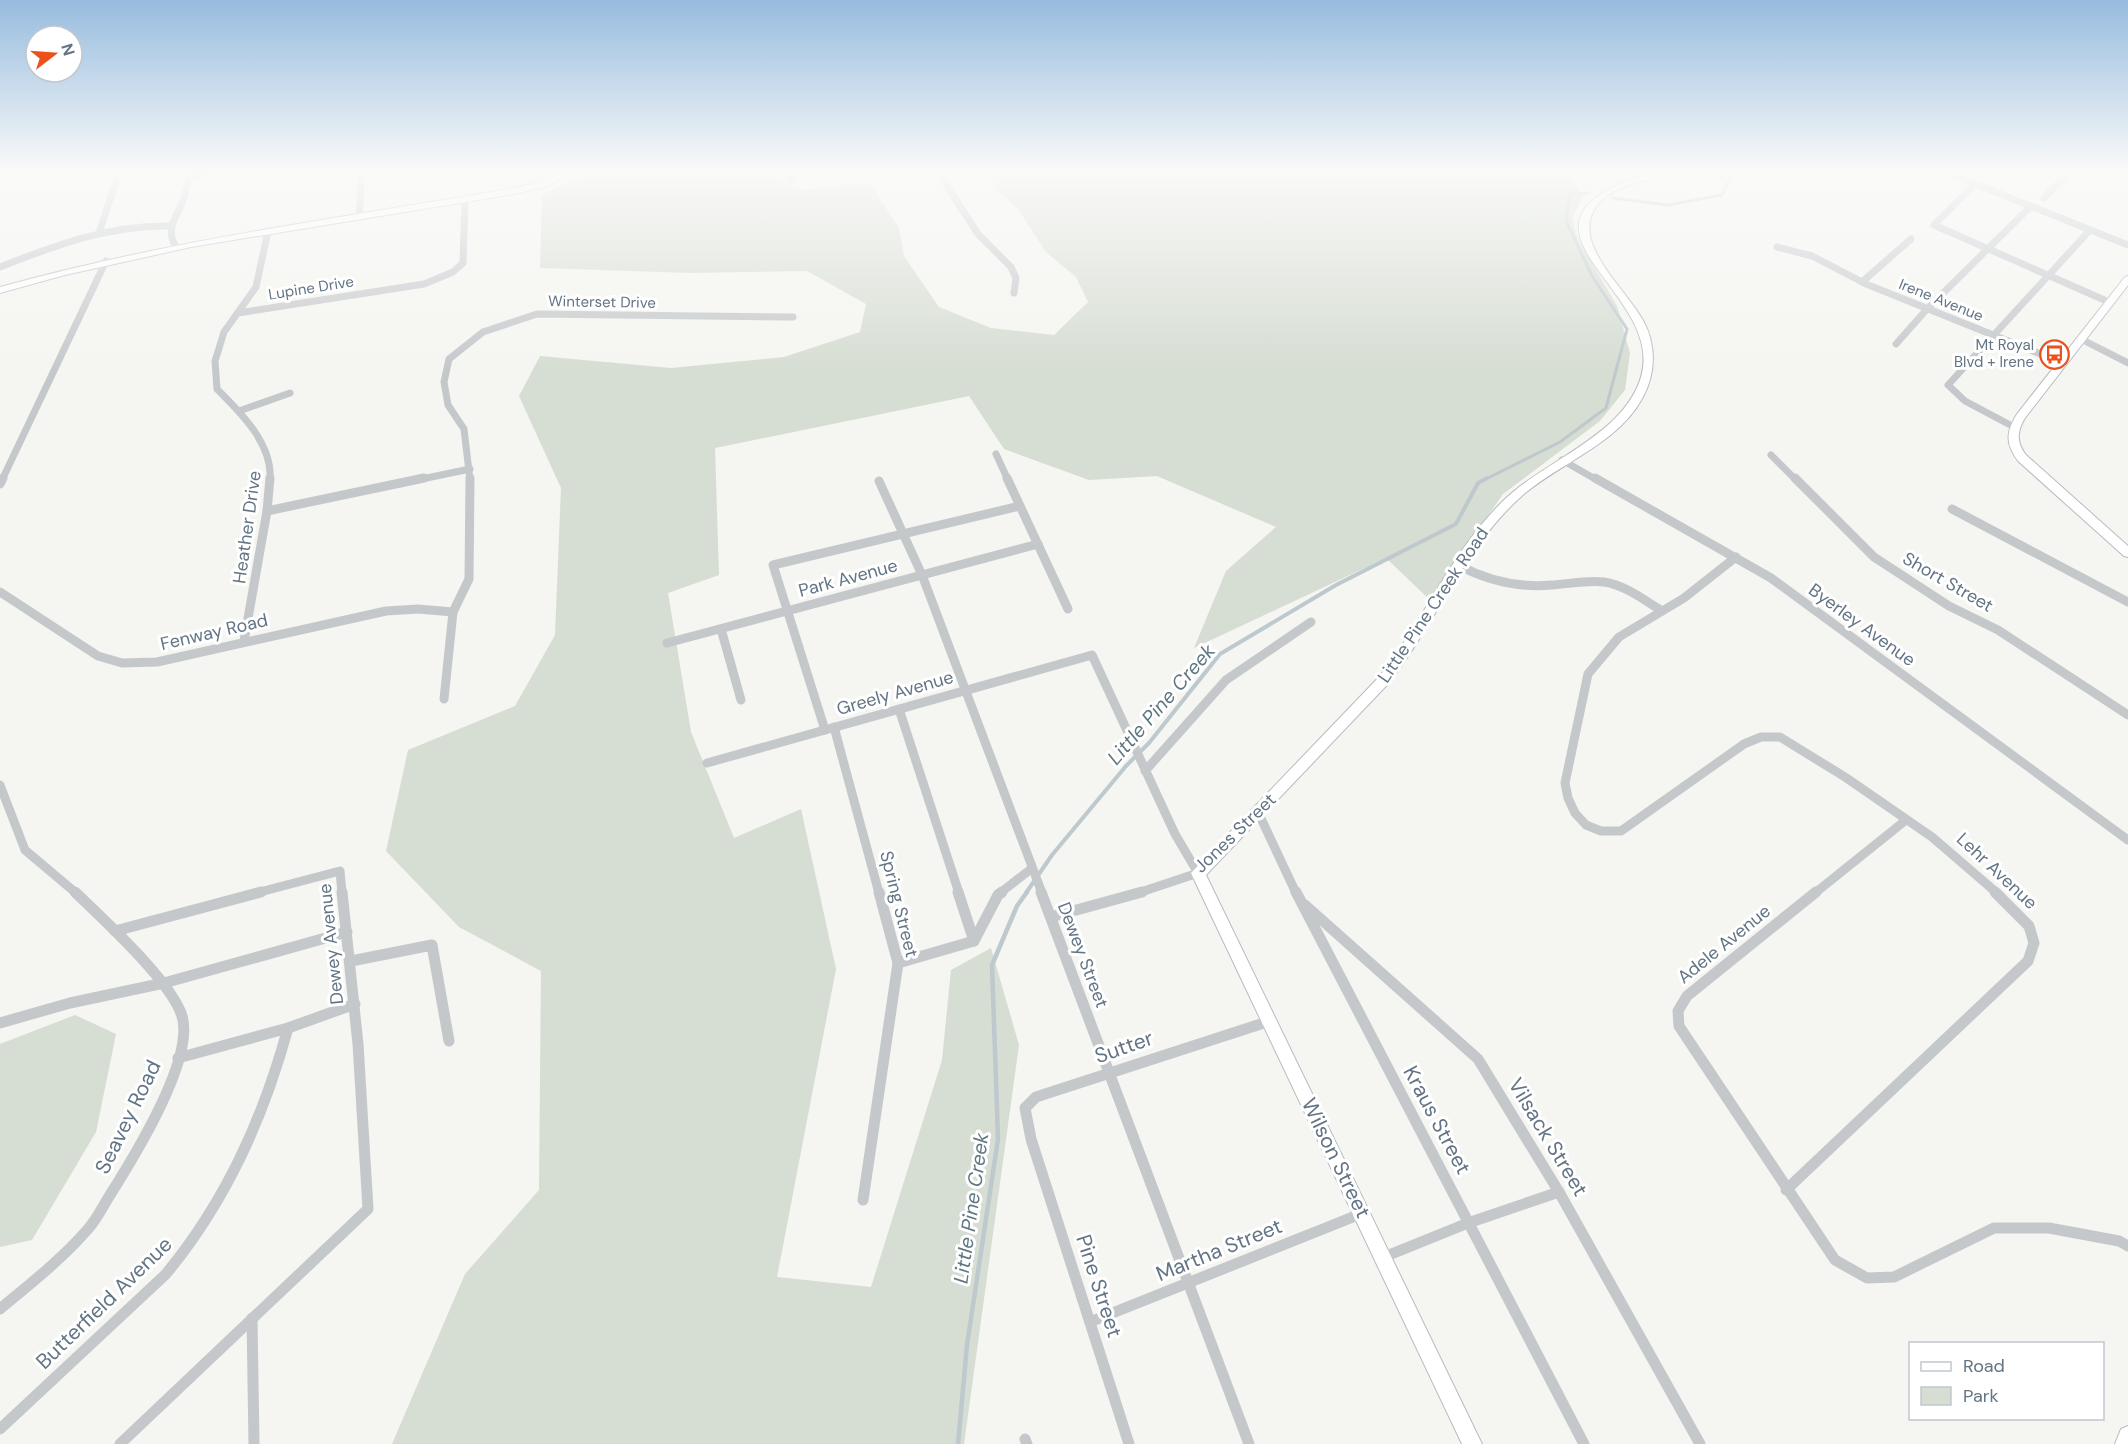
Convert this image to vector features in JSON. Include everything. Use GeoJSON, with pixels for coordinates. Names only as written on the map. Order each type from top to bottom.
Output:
{"type":"FeatureCollection","features":[{"type":"Feature","properties":{"kind":"street"},"geometry":{"type":"LineString","coordinates":[[0,267],[87,236]]}},
{"type":"Feature","properties":{"kind":"street"},"geometry":{"type":"LineString","coordinates":[[171,236],[176,247]]}},
{"type":"Feature","properties":{"kind":"street"},"geometry":{"type":"LineString","coordinates":[[0,290],[106,261],[237,236]]}},
{"type":"Feature","properties":{"kind":"street","name":"Heather Drive"},"geometry":{"type":"LineString","coordinates":[[244,641],[267,511],[271,465],[262,445],[239,411],[217,389],[215,361],[224,332],[256,287],[267,236]]}},
{"type":"Feature","properties":{"kind":"street","name":"Lupine Drive"},"geometry":{"type":"LineString","coordinates":[[238,313],[424,284],[453,273],[462,263],[463,236]]}},
{"type":"Feature","properties":{"kind":"street"},"geometry":{"type":"LineString","coordinates":[[980,236],[1011,267],[1016,278],[1014,293]]}},
{"type":"Feature","properties":{"kind":"street","name":"Little Pine Creek Road"},"geometry":{"type":"LineString","coordinates":[[1355,711],[1396,663],[1458,565],[1505,505],[1534,479],[1611,427],[1640,392],[1648,365],[1643,330],[1630,306],[1588,247],[1585,236]]}},
{"type":"Feature","properties":{"kind":"street"},"geometry":{"type":"LineString","coordinates":[[1959,236],[2109,302]]}},
{"type":"Feature","properties":{"kind":"street"},"geometry":{"type":"LineString","coordinates":[[1896,344],[1927,309],[2001,236]]}},
{"type":"Feature","properties":{"kind":"street"},"geometry":{"type":"LineString","coordinates":[[2014,427],[1965,401],[1948,385],[2084,236]]}},
{"type":"Feature","properties":{"kind":"street"},"geometry":{"type":"LineString","coordinates":[[2106,236],[2128,245]]}},
{"type":"Feature","properties":{"kind":"street"},"geometry":{"type":"LineString","coordinates":[[1862,282],[1911,239]]}},
{"type":"Feature","properties":{"kind":"street","name":"Irene Avenue"},"geometry":{"type":"LineString","coordinates":[[1777,247],[1805,253],[1862,282],[2063,363]]}},
{"type":"Feature","properties":{"kind":"street"},"geometry":{"type":"LineString","coordinates":[[0,484],[106,261]]}},
{"type":"Feature","properties":{"kind":"street"},"geometry":{"type":"LineString","coordinates":[[2128,279],[2014,427],[2012,442],[2022,458],[2128,553]]}},
{"type":"Feature","properties":{"kind":"street","name":"Winterset Drive"},"geometry":{"type":"LineString","coordinates":[[444,699],[453,612],[469,579],[470,469],[464,429],[448,405],[444,382],[449,359],[483,332],[537,314],[793,317]]}},
{"type":"Feature","properties":{"kind":"street"},"geometry":{"type":"LineString","coordinates":[[2081,339],[2128,363]]}},
{"type":"Feature","properties":{"kind":"street"},"geometry":{"type":"LineString","coordinates":[[239,411],[290,393]]}},
{"type":"Feature","properties":{"kind":"street"},"geometry":{"type":"LineString","coordinates":[[996,454],[1068,609]]}},
{"type":"Feature","properties":{"kind":"street","name":"Short Street"},"geometry":{"type":"LineString","coordinates":[[1771,456],[1874,557],[1949,606],[1998,630],[2128,715]]}},
{"type":"Feature","properties":{"kind":"street","name":"Byerley Avenue"},"geometry":{"type":"LineString","coordinates":[[1562,460],[1771,578],[2128,840]]}},
{"type":"Feature","properties":{"kind":"street"},"geometry":{"type":"LineString","coordinates":[[267,511],[470,469]]}},
{"type":"Feature","properties":{"kind":"street","name":"Dewey Street"},"geometry":{"type":"LineString","coordinates":[[879,481],[922,575],[1040,894],[1051,917],[1249,1444]]}},
{"type":"Feature","properties":{"kind":"street"},"geometry":{"type":"LineString","coordinates":[[902,534],[1020,506]]}},
{"type":"Feature","properties":{"kind":"street"},"geometry":{"type":"LineString","coordinates":[[1952,509],[2128,602]]}},
{"type":"Feature","properties":{"kind":"street","name":"Spring Street"},"geometry":{"type":"LineString","coordinates":[[864,1200],[898,963],[830,728],[773,565],[902,534]]}},
{"type":"Feature","properties":{"kind":"street","name":"Park Avenue"},"geometry":{"type":"LineString","coordinates":[[667,643],[1038,544]]}},
{"type":"Feature","properties":{"kind":"street","name":"Lehr Avenue"},"geometry":{"type":"LineString","coordinates":[[1736,557],[1684,598],[1619,637],[1588,674],[1565,783],[1567,798],[1576,816],[1599,831],[1621,831],[1744,744],[1761,737],[1780,738],[1845,777],[1932,837],[2012,907],[2029,926],[2034,943],[2028,961],[1786,1190]]}},
{"type":"Feature","properties":{"kind":"street"},"geometry":{"type":"LineString","coordinates":[[1458,565],[1477,576],[1507,585],[1541,586],[1572,582],[1605,582],[1632,592],[1662,611]]}},
{"type":"Feature","properties":{"kind":"street","name":"Fenway Road"},"geometry":{"type":"LineString","coordinates":[[0,592],[98,656],[122,663],[157,662],[386,611],[418,609],[453,612]]}},
{"type":"Feature","properties":{"kind":"street"},"geometry":{"type":"LineString","coordinates":[[1198,873],[1175,834],[1145,771],[1226,680],[1311,622]]}},
{"type":"Feature","properties":{"kind":"street"},"geometry":{"type":"LineString","coordinates":[[721,629],[741,700]]}},
{"type":"Feature","properties":{"kind":"street","name":"Greely Avenue"},"geometry":{"type":"LineString","coordinates":[[707,762],[1092,655],[1145,771]]}},
{"type":"Feature","properties":{"kind":"street"},"geometry":{"type":"LineString","coordinates":[[899,709],[974,941]]}},
{"type":"Feature","properties":{"kind":"street","name":"Jones Street"},"geometry":{"type":"LineString","coordinates":[[1051,917],[1130,896],[1198,873],[1355,711]]}},
{"type":"Feature","properties":{"kind":"street","name":"Seavey Road"},"geometry":{"type":"LineString","coordinates":[[0,785],[25,850],[76,893],[164,983],[182,1017],[183,1044],[165,1096],[135,1155],[89,1228],[48,1269],[0,1309]]}},
{"type":"Feature","properties":{"kind":"street","name":"Kraus Street"},"geometry":{"type":"LineString","coordinates":[[1258,812],[1300,901],[1584,1444]]}},
{"type":"Feature","properties":{"kind":"street","name":"Adele Avenue"},"geometry":{"type":"LineString","coordinates":[[1786,1190],[1679,1026],[1678,1011],[1687,996],[1906,820]]}},
{"type":"Feature","properties":{"kind":"street"},"geometry":{"type":"LineString","coordinates":[[898,963],[974,941],[998,895],[1031,869]]}},
{"type":"Feature","properties":{"kind":"street","name":"Dewey Avenue"},"geometry":{"type":"LineString","coordinates":[[115,931],[340,871],[355,1004],[368,1209],[252,1318]]}},
{"type":"Feature","properties":{"kind":"street","name":"Wilson Street"},"geometry":{"type":"LineString","coordinates":[[1198,873],[1472,1444]]}},
{"type":"Feature","properties":{"kind":"street","name":"Vilsack Street"},"geometry":{"type":"LineString","coordinates":[[1300,901],[1478,1059],[1559,1192],[1700,1444]]}},
{"type":"Feature","properties":{"kind":"street"},"geometry":{"type":"LineString","coordinates":[[0,1023],[70,1004],[164,983],[347,932]]}},
{"type":"Feature","properties":{"kind":"street"},"geometry":{"type":"LineString","coordinates":[[351,961],[432,945],[449,1041]]}},
{"type":"Feature","properties":{"kind":"street"},"geometry":{"type":"LineString","coordinates":[[178,1058],[288,1028],[355,1004]]}},
{"type":"Feature","properties":{"kind":"street","name":"Sutter"},"geometry":{"type":"LineString","coordinates":[[1031,1139],[1024,1108],[1036,1097],[1270,1021]]}},
{"type":"Feature","properties":{"kind":"street","name":"Butterfield Avenue"},"geometry":{"type":"LineString","coordinates":[[0,1429],[166,1274],[189,1248],[222,1194],[256,1124],[280,1060],[288,1028]]}},
{"type":"Feature","properties":{"kind":"street","name":"Pine Street"},"geometry":{"type":"LineString","coordinates":[[1031,1139],[1129,1444]]}},
{"type":"Feature","properties":{"kind":"street"},"geometry":{"type":"LineString","coordinates":[[1786,1190],[1835,1260],[1867,1278],[1894,1277],[1994,1228],[2049,1228],[2119,1241],[2128,1246]]}},
{"type":"Feature","properties":{"kind":"street"},"geometry":{"type":"LineString","coordinates":[[1384,1257],[1468,1223],[1559,1192]]}},
{"type":"Feature","properties":{"kind":"street","name":"Martha Street"},"geometry":{"type":"LineString","coordinates":[[1090,1322],[1363,1213]]}},
{"type":"Feature","properties":{"kind":"street"},"geometry":{"type":"LineString","coordinates":[[120,1444],[252,1318]]}},
{"type":"Feature","properties":{"kind":"street"},"geometry":{"type":"LineString","coordinates":[[252,1318],[254,1444]]}},
{"type":"Feature","properties":{"kind":"street"},"geometry":{"type":"LineString","coordinates":[[2125,1444],[2128,1436]]}},
{"type":"Feature","properties":{"kind":"green space"},"geometry":{"type":"Polygon","coordinates":[[[541,236],[900,236],[904,256],[939,307],[991,328],[1054,335],[1088,302],[1076,277],[1046,252],[1036,236],[1577,236],[1617,306],[1630,353],[1625,390],[1600,421],[1503,494],[1430,600],[1386,558],[1194,648],[1226,571],[1276,527],[1157,476],[1089,480],[1004,449],[969,396],[715,448],[719,575],[668,593],[691,732],[734,838],[801,809],[836,969],[777,1277],[871,1287],[942,1060],[951,970],[991,948],[1019,1045],[964,1444],[392,1444],[465,1274],[539,1190],[541,971],[459,927],[386,851],[408,750],[515,706],[555,635],[561,488],[519,396],[540,356],[671,368],[784,357],[860,332],[866,304],[807,271],[690,273],[540,268],[541,236]]]}},
{"type":"Feature","properties":{"kind":"green space"},"geometry":{"type":"Polygon","coordinates":[[[75,1015],[116,1034],[96,1132],[32,1240],[0,1247],[0,1044],[75,1015]]]}},
{"type":"Feature","properties":{"kind":"waterway","name":"Little Pine Creek"},"geometry":{"type":"LineString","coordinates":[[1484,480],[1560,442],[1606,408],[1627,329],[1592,276],[1573,236]]}},
{"type":"Feature","properties":{"kind":"waterway","name":"Little Pine Creek"},"geometry":{"type":"LineString","coordinates":[[1026,893],[1052,855],[1126,766],[1149,743],[1220,654],[1336,585],[1456,524],[1478,483],[1487,478]]}},
{"type":"Feature","properties":{"kind":"waterway","name":"Little Pine Creek"},"geometry":{"type":"LineString","coordinates":[[958,1444],[967,1345],[998,1139],[992,965],[1017,906],[1027,892]]}},
{"type":"Feature","properties":{"kind":"place","name":"Mt Royal Blvd + Irene"},"geometry":{"type":"Point","coordinates":[2055,354]}}]}
